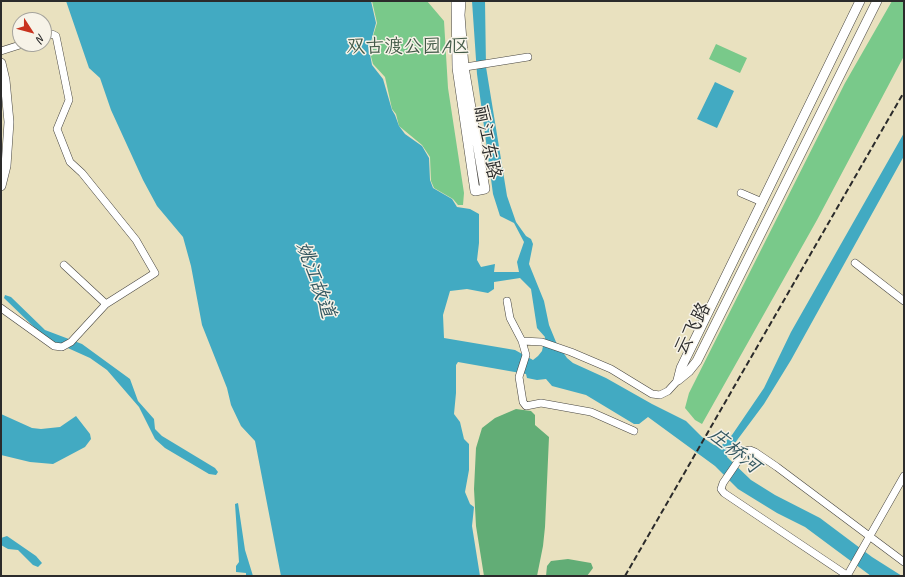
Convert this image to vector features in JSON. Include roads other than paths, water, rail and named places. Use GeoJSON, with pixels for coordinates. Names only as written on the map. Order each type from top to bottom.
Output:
{"type":"FeatureCollection","features":[{"type":"Feature","properties":{"kind":"main road","name":"丽江东路"},"geometry":{"type":"LineString","coordinates":[[456,1],[462,68],[475,191],[485,189],[462,68],[460,15],[461,1]]}},
{"type":"Feature","properties":{"kind":"main road","name":"云飞路"},"geometry":{"type":"LineString","coordinates":[[678,380],[681,368],[860,1]]}},
{"type":"Feature","properties":{"kind":"main road","name":"云飞路"},"geometry":{"type":"LineString","coordinates":[[678,380],[689,371],[697,361],[877,1]]}},
{"type":"Feature","properties":{"kind":"main road"},"geometry":{"type":"LineString","coordinates":[[1,63],[5,80],[9,122],[6,166],[1,186]]}},
{"type":"Feature","properties":{"kind":"street"},"geometry":{"type":"LineString","coordinates":[[1,308],[54,346],[62,347],[71,342],[106,304],[155,273],[136,240],[82,173],[70,162],[57,129],[69,100],[56,36],[52,34]]}},
{"type":"Feature","properties":{"kind":"street"},"geometry":{"type":"LineString","coordinates":[[1,51],[12,48]]}},
{"type":"Feature","properties":{"kind":"street"},"geometry":{"type":"LineString","coordinates":[[462,68],[528,58]]}},
{"type":"Feature","properties":{"kind":"street"},"geometry":{"type":"LineString","coordinates":[[741,193],[762,202]]}},
{"type":"Feature","properties":{"kind":"street"},"geometry":{"type":"LineString","coordinates":[[855,263],[904,301]]}},
{"type":"Feature","properties":{"kind":"street"},"geometry":{"type":"LineString","coordinates":[[64,265],[106,304]]}},
{"type":"Feature","properties":{"kind":"street"},"geometry":{"type":"LineString","coordinates":[[506,301],[510,318],[522,341],[526,355],[519,377],[522,402],[526,406],[541,403],[584,411],[634,431]]}},
{"type":"Feature","properties":{"kind":"street"},"geometry":{"type":"LineString","coordinates":[[522,341],[542,342],[569,351],[611,369],[652,394],[660,395],[668,391],[678,380]]}},
{"type":"Feature","properties":{"kind":"street"},"geometry":{"type":"LineString","coordinates":[[904,476],[869,539],[848,576],[724,493],[721,489],[741,456],[745,451],[750,450],[755,452],[869,539],[904,562]]}},
{"type":"Feature","properties":{"kind":"water","name":"姚江故道"},"geometry":{"type":"Polygon","coordinates":[[[66,1],[371,1],[376,23],[369,49],[372,65],[383,79],[392,110],[399,126],[405,134],[422,146],[429,158],[430,180],[433,188],[452,199],[457,207],[470,209],[479,214],[479,243],[477,260],[481,267],[495,264],[494,272],[519,272],[517,262],[524,242],[514,223],[500,216],[493,194],[477,74],[472,1],[485,1],[486,67],[507,196],[516,222],[526,236],[531,239],[533,244],[529,264],[544,301],[549,325],[556,342],[567,358],[573,363],[606,378],[686,421],[702,437],[714,445],[721,446],[732,435],[764,388],[791,332],[904,133],[904,156],[791,360],[764,404],[729,451],[727,457],[751,480],[775,495],[820,518],[872,557],[902,576],[871,576],[805,527],[777,513],[738,489],[715,466],[648,417],[639,424],[634,424],[586,395],[552,386],[546,379],[537,380],[527,378],[526,374],[458,362],[456,365],[454,414],[460,422],[464,439],[469,444],[469,470],[465,492],[470,504],[474,507],[472,526],[480,576],[281,576],[255,441],[241,426],[231,405],[227,388],[202,325],[191,266],[183,237],[157,206],[143,180],[111,110],[100,78],[89,68],[66,1]],[[520,278],[494,282],[494,289],[488,293],[467,289],[450,291],[443,315],[444,338],[515,350],[533,360],[542,351],[545,337],[537,328],[531,289],[520,278]]]}},
{"type":"Feature","properties":{"kind":"water"},"geometry":{"type":"Polygon","coordinates":[[[715,82],[734,91],[717,128],[697,119],[715,82]]]}},
{"type":"Feature","properties":{"kind":"water"},"geometry":{"type":"Polygon","coordinates":[[[5,295],[11,297],[45,330],[82,344],[130,379],[138,401],[154,419],[155,429],[162,436],[215,468],[218,472],[216,475],[209,474],[165,448],[155,439],[139,407],[107,370],[90,358],[50,340],[38,331],[4,298],[5,295]]]}},
{"type":"Feature","properties":{"kind":"water"},"geometry":{"type":"Polygon","coordinates":[[[1,414],[32,428],[41,429],[60,427],[76,416],[90,434],[91,439],[85,447],[53,464],[30,462],[1,455],[1,414]]]}},
{"type":"Feature","properties":{"kind":"water"},"geometry":{"type":"Polygon","coordinates":[[[238,503],[245,550],[253,576],[246,576],[246,573],[236,572],[236,566],[239,562],[235,504],[238,503]]]}},
{"type":"Feature","properties":{"kind":"water"},"geometry":{"type":"Polygon","coordinates":[[[7,536],[36,556],[42,563],[38,567],[33,565],[18,550],[8,549],[1,545],[1,538],[7,536]]]}},
{"type":"Feature","properties":{"kind":"railway"},"geometry":{"type":"LineString","coordinates":[[625,576],[904,92]]}},
{"type":"Feature","properties":{"kind":"park label","name":"双古渡公园A区"},"geometry":{"type":"Point","coordinates":[408,47]}},
{"type":"Feature","properties":{"kind":"water label","name":"庄桥河"},"geometry":{"type":"Point","coordinates":[734,451]}}]}
